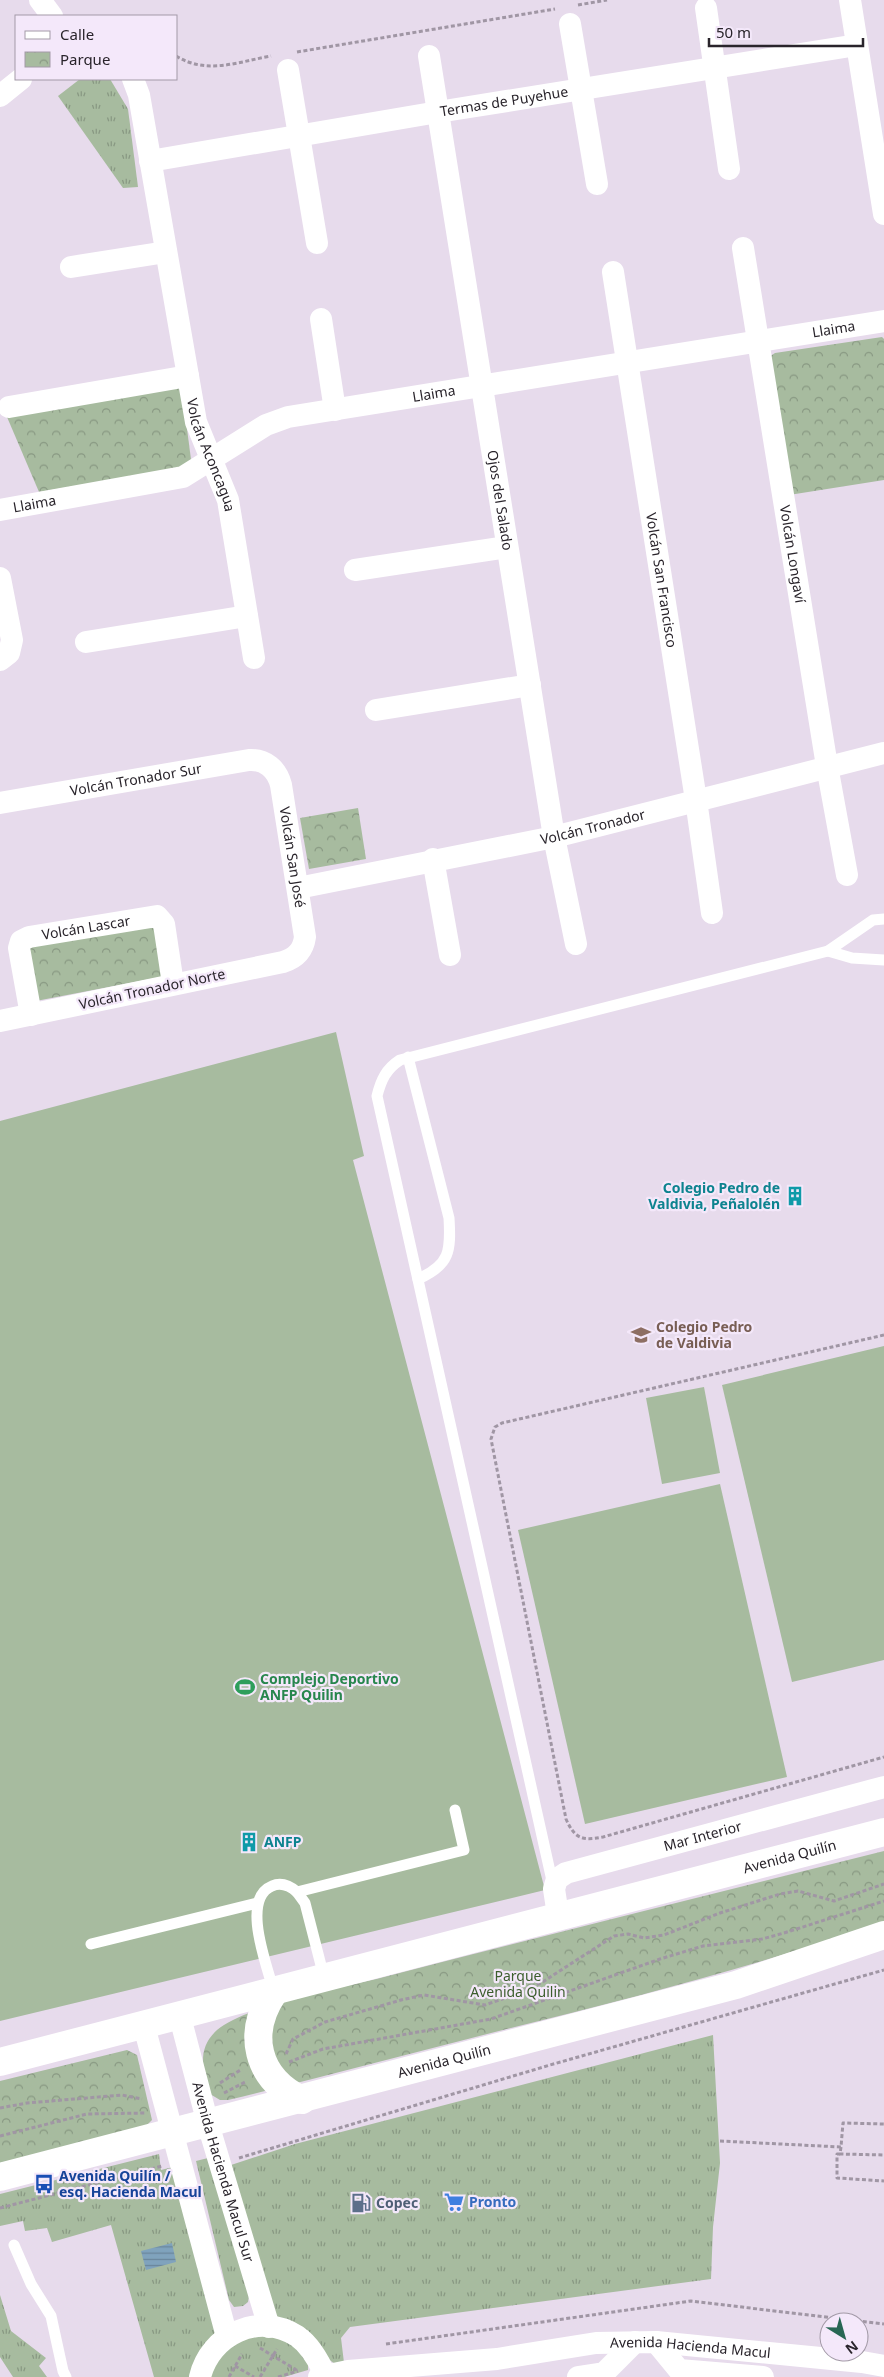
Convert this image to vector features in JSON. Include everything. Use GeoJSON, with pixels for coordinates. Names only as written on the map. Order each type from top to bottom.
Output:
{"type":"FeatureCollection","features":[{"type":"Feature","properties":{"kind":"main road","name":"Avenida Quilín"},"geometry":{"type":"LineString","coordinates":[[0,2062],[180,2017],[324,1978],[556,1902],[884,1832]]}},
{"type":"Feature","properties":{"kind":"main road","name":"Avenida Quilín"},"geometry":{"type":"LineString","coordinates":[[0,2177],[162,2115],[206,2113],[302,2100],[736,1985],[884,1935]]}},
{"type":"Feature","properties":{"kind":"main road"},"geometry":{"type":"LineString","coordinates":[[274,1992],[262,2012],[258,2035],[261,2058],[274,2069],[282,2088],[302,2100]]}},
{"type":"Feature","properties":{"kind":"street"},"geometry":{"type":"LineString","coordinates":[[40,0],[51,15]]}},
{"type":"Feature","properties":{"kind":"street"},"geometry":{"type":"LineString","coordinates":[[850,0],[884,214]]}},
{"type":"Feature","properties":{"kind":"street"},"geometry":{"type":"LineString","coordinates":[[706,8],[729,168]]}},
{"type":"Feature","properties":{"kind":"street"},"geometry":{"type":"LineString","coordinates":[[566,13],[597,184]]}},
{"type":"Feature","properties":{"kind":"street","name":"Termas de Puyehue"},"geometry":{"type":"LineString","coordinates":[[150,160],[857,45]]}},
{"type":"Feature","properties":{"kind":"street","name":"Ojos del Salado"},"geometry":{"type":"LineString","coordinates":[[429,56],[554,837],[576,944]]}},
{"type":"Feature","properties":{"kind":"street"},"geometry":{"type":"LineString","coordinates":[[285,59],[316,243]]}},
{"type":"Feature","properties":{"kind":"street"},"geometry":{"type":"LineString","coordinates":[[0,96],[20,80]]}},
{"type":"Feature","properties":{"kind":"street","name":"Volcán Aconcagua"},"geometry":{"type":"LineString","coordinates":[[133,80],[139,95],[196,422],[228,500],[254,658]]}},
{"type":"Feature","properties":{"kind":"street","name":"Volcán Longaví"},"geometry":{"type":"LineString","coordinates":[[743,248],[847,875]]}},
{"type":"Feature","properties":{"kind":"street"},"geometry":{"type":"LineString","coordinates":[[71,267],[166,252]]}},
{"type":"Feature","properties":{"kind":"street","name":"Volcán San Francisco"},"geometry":{"type":"LineString","coordinates":[[613,272],[712,913]]}},
{"type":"Feature","properties":{"kind":"street"},"geometry":{"type":"LineString","coordinates":[[321,319],[335,410]]}},
{"type":"Feature","properties":{"kind":"street","name":"Llaima"},"geometry":{"type":"LineString","coordinates":[[0,510],[182,477],[275,420],[884,321]]}},
{"type":"Feature","properties":{"kind":"street"},"geometry":{"type":"LineString","coordinates":[[9,407],[188,376]]}},
{"type":"Feature","properties":{"kind":"street"},"geometry":{"type":"LineString","coordinates":[[356,570],[507,547]]}},
{"type":"Feature","properties":{"kind":"street"},"geometry":{"type":"LineString","coordinates":[[0,578],[12,640],[4,656]]}},
{"type":"Feature","properties":{"kind":"street"},"geometry":{"type":"LineString","coordinates":[[86,642],[247,616]]}},
{"type":"Feature","properties":{"kind":"street"},"geometry":{"type":"LineString","coordinates":[[376,710],[530,685]]}},
{"type":"Feature","properties":{"kind":"street","name":"Volcán Tronador"},"geometry":{"type":"LineString","coordinates":[[298,888],[369,875],[433,859],[554,837],[884,752]]}},
{"type":"Feature","properties":{"kind":"street","name":"Volcán Tronador Sur"},"geometry":{"type":"LineString","coordinates":[[0,803],[249,760],[259,761],[270,766]]}},
{"type":"Feature","properties":{"kind":"street","name":"Volcán San José"},"geometry":{"type":"LineString","coordinates":[[270,766],[277,774],[281,785],[305,938],[301,950]]}},
{"type":"Feature","properties":{"kind":"street"},"geometry":{"type":"LineString","coordinates":[[433,859],[450,955]]}},
{"type":"Feature","properties":{"kind":"street","name":"Volcán Lascar"},"geometry":{"type":"LineString","coordinates":[[31,1015],[19,948],[21,941],[29,937],[157,916],[164,924],[173,984]]}},
{"type":"Feature","properties":{"kind":"street","name":"Volcán Tronador Norte"},"geometry":{"type":"LineString","coordinates":[[0,1021],[283,962],[290,960],[301,950]]}},
{"type":"Feature","properties":{"kind":"street","name":"Mar Interior"},"geometry":{"type":"LineString","coordinates":[[556,1902],[557,1879],[566,1873],[884,1787]]}},
{"type":"Feature","properties":{"kind":"street","name":"Avenida Hacienda Macul Sur"},"geometry":{"type":"LineString","coordinates":[[180,2017],[217,2154],[275,2335]]}},
{"type":"Feature","properties":{"kind":"street"},"geometry":{"type":"LineString","coordinates":[[144,2026],[162,2115],[179,2162],[227,2337]]}},
{"type":"Feature","properties":{"kind":"street"},"geometry":{"type":"LineString","coordinates":[[200,2377],[203,2365],[214,2347],[238,2330],[254,2326],[275,2335],[287,2331],[298,2337],[314,2355],[315,2374]]}},
{"type":"Feature","properties":{"kind":"street"},"geometry":{"type":"LineString","coordinates":[[578,2377],[604,2373],[646,2342],[679,2370],[763,2377]]}},
{"type":"Feature","properties":{"kind":"street","name":"Avenida Hacienda Macul"},"geometry":{"type":"LineString","coordinates":[[315,2374],[497,2359],[596,2343],[646,2342],[878,2366]]}},
{"type":"Feature","properties":{"kind":"street","name":"Avenida Hacienda Macul"},"geometry":{"type":"LineString","coordinates":[[450,2377],[497,2359]]}},
{"type":"Feature","properties":{"kind":"street"},"geometry":{"type":"LineString","coordinates":[[841,2377],[878,2366]]}},
{"type":"Feature","properties":{"kind":"lane"},"geometry":{"type":"LineString","coordinates":[[556,1902],[378,1096],[380,1084],[386,1072],[400,1060],[408,1057],[828,951],[873,920],[884,919]]}},
{"type":"Feature","properties":{"kind":"lane"},"geometry":{"type":"LineString","coordinates":[[828,951],[852,958],[884,960]]}},
{"type":"Feature","properties":{"kind":"lane"},"geometry":{"type":"LineString","coordinates":[[408,1057],[449,1218],[450,1236],[449,1253],[443,1262],[433,1272],[418,1279]]}},
{"type":"Feature","properties":{"kind":"lane"},"geometry":{"type":"LineString","coordinates":[[297,1892],[464,1850],[455,1810]]}},
{"type":"Feature","properties":{"kind":"lane"},"geometry":{"type":"LineString","coordinates":[[274,1992],[256,1918],[257,1903],[260,1896],[272,1886],[281,1884],[291,1887],[305,1903],[324,1978]]}},
{"type":"Feature","properties":{"kind":"lane"},"geometry":{"type":"LineString","coordinates":[[91,1944],[257,1903]]}},
{"type":"Feature","properties":{"kind":"lane"},"geometry":{"type":"LineString","coordinates":[[14,2245],[31,2284],[51,2316],[62,2370],[66,2377]]}},
{"type":"Feature","properties":{"kind":"path"},"geometry":{"type":"LineString","coordinates":[[178,57],[188,63],[212,67],[285,59],[566,13],[607,0]]}},
{"type":"Feature","properties":{"kind":"path"},"geometry":{"type":"LineString","coordinates":[[884,1335],[502,1423],[495,1427],[491,1439],[564,1809],[572,1831],[580,1838],[603,1837],[884,1757]]}},
{"type":"Feature","properties":{"kind":"path"},"geometry":{"type":"LineString","coordinates":[[274,2069],[293,2039],[325,2022],[424,1995],[485,2005],[541,1983],[614,1936],[628,1934],[644,1938],[664,1935],[720,1913],[780,1894],[798,1891],[834,1901],[884,1884]]}},
{"type":"Feature","properties":{"kind":"path"},"geometry":{"type":"LineString","coordinates":[[206,2113],[274,2069],[323,2049],[491,2019],[660,1958],[703,1946],[762,1939],[784,1934],[884,1901]]}},
{"type":"Feature","properties":{"kind":"path"},"geometry":{"type":"LineString","coordinates":[[217,2154],[240,2158],[559,2062],[884,1970]]}},
{"type":"Feature","properties":{"kind":"path"},"geometry":{"type":"LineString","coordinates":[[0,2108],[27,2103],[122,2095],[162,2115]]}},
{"type":"Feature","properties":{"kind":"path"},"geometry":{"type":"LineString","coordinates":[[0,2136],[87,2114],[162,2115]]}},
{"type":"Feature","properties":{"kind":"path"},"geometry":{"type":"LineString","coordinates":[[884,2124],[843,2123],[840,2154],[837,2154],[837,2178],[884,2181]]}},
{"type":"Feature","properties":{"kind":"path"},"geometry":{"type":"LineString","coordinates":[[720,2141],[841,2148]]}},
{"type":"Feature","properties":{"kind":"path"},"geometry":{"type":"LineString","coordinates":[[840,2154],[884,2155]]}},
{"type":"Feature","properties":{"kind":"path"},"geometry":{"type":"LineString","coordinates":[[240,2158],[242,2167]]}},
{"type":"Feature","properties":{"kind":"path"},"geometry":{"type":"LineString","coordinates":[[0,2208],[179,2162]]}},
{"type":"Feature","properties":{"kind":"path"},"geometry":{"type":"LineString","coordinates":[[378,2346],[690,2301],[884,2324]]}},
{"type":"Feature","properties":{"kind":"path"},"geometry":{"type":"LineString","coordinates":[[260,2377],[273,2356],[275,2335]]}},
{"type":"Feature","properties":{"kind":"path"},"geometry":{"type":"LineString","coordinates":[[257,2346],[273,2356],[315,2374]]}},
{"type":"Feature","properties":{"kind":"path"},"geometry":{"type":"LineString","coordinates":[[229,2377],[245,2350]]}},
{"type":"Feature","properties":{"kind":"path"},"geometry":{"type":"LineString","coordinates":[[228,2361],[254,2377]]}},
{"type":"Feature","properties":{"kind":"path"},"geometry":{"type":"LineString","coordinates":[[278,2377],[315,2374]]}},
{"type":"Feature","properties":{"kind":"green space"},"geometry":{"type":"Polygon","coordinates":[[[79,80],[111,80],[128,109],[138,187],[123,188],[58,96],[79,80]]]}},
{"type":"Feature","properties":{"kind":"green space"},"geometry":{"type":"Polygon","coordinates":[[[882,337],[884,339],[884,480],[789,495],[766,359],[775,353],[882,337]]]}},
{"type":"Feature","properties":{"kind":"green space"},"geometry":{"type":"Polygon","coordinates":[[[181,383],[192,467],[39,492],[7,417],[181,383]]]}},
{"type":"Feature","properties":{"kind":"green space"},"geometry":{"type":"Polygon","coordinates":[[[358,808],[366,859],[309,869],[300,818],[358,808]]]}},
{"type":"Feature","properties":{"kind":"green space"},"geometry":{"type":"Polygon","coordinates":[[[155,921],[166,976],[36,1001],[29,943],[155,921]]]}},
{"type":"Feature","properties":{"kind":"green space","name":"Complejo Deportivo ANFP Quilin"},"geometry":{"type":"Polygon","coordinates":[[[336,1032],[364,1156],[353,1160],[545,1890],[0,2021],[0,1121],[336,1032]]]}},
{"type":"Feature","properties":{"kind":"green space"},"geometry":{"type":"Polygon","coordinates":[[[884,1346],[884,1660],[792,1682],[722,1385],[884,1346]]]}},
{"type":"Feature","properties":{"kind":"green space"},"geometry":{"type":"Polygon","coordinates":[[[704,1387],[720,1473],[662,1484],[646,1398],[704,1387]]]}},
{"type":"Feature","properties":{"kind":"green space"},"geometry":{"type":"Polygon","coordinates":[[[720,1484],[787,1777],[585,1824],[518,1530],[720,1484]]]}},
{"type":"Feature","properties":{"kind":"green space","name":"Parque Avenida Quilin"},"geometry":{"type":"Polygon","coordinates":[[[884,1851],[884,1921],[790,1953],[599,2006],[228,2100],[220,2100],[210,2094],[203,2060],[210,2037],[230,2021],[271,2005],[884,1851]]]}},
{"type":"Feature","properties":{"kind":"green space"},"geometry":{"type":"Polygon","coordinates":[[[713,2035],[720,2163],[713,2227],[711,2279],[350,2327],[341,2338],[345,2371],[272,2319],[231,2165],[295,2144],[713,2035]]]}},
{"type":"Feature","properties":{"kind":"green space"},"geometry":{"type":"Polygon","coordinates":[[[127,2050],[137,2055],[152,2120],[144,2128],[0,2163],[0,2081],[127,2050]]]}},
{"type":"Feature","properties":{"kind":"green space"},"geometry":{"type":"Polygon","coordinates":[[[159,2154],[161,2170],[177,2166],[219,2334],[195,2377],[154,2377],[111,2225],[52,2242],[47,2228],[25,2231],[23,2221],[0,2226],[0,2194],[159,2154]]]}},
{"type":"Feature","properties":{"kind":"green space"},"geometry":{"type":"Polygon","coordinates":[[[212,2157],[249,2296],[248,2302],[243,2306],[234,2307],[229,2300],[196,2161],[212,2157]]]}},
{"type":"Feature","properties":{"kind":"green space"},"geometry":{"type":"Polygon","coordinates":[[[0,2295],[11,2331],[46,2358],[39,2366],[47,2377],[13,2377],[0,2357],[0,2295]]]}},
{"type":"Feature","properties":{"kind":"green space"},"geometry":{"type":"Polygon","coordinates":[[[240,2333],[290,2337],[308,2362],[308,2370],[284,2377],[210,2377],[210,2366],[240,2333]]]}},
{"type":"Feature","properties":{"kind":"water"},"geometry":{"type":"Polygon","coordinates":[[[172,2243],[176,2262],[146,2270],[141,2251],[172,2243]]]}},
{"type":"Feature","properties":{"kind":"place","name":"Colegio Pedro de Valdivia, Peñalolén"},"geometry":{"type":"Point","coordinates":[795,1196]}},
{"type":"Feature","properties":{"kind":"place","name":"Colegio Pedro de Valdivia"},"geometry":{"type":"Point","coordinates":[641,1335]}},
{"type":"Feature","properties":{"kind":"place","name":"Complejo Deportivo ANFP Quilin"},"geometry":{"type":"Point","coordinates":[245,1687]}},
{"type":"Feature","properties":{"kind":"place","name":"ANFP"},"geometry":{"type":"Point","coordinates":[249,1842]}},
{"type":"Feature","properties":{"kind":"place","name":"Avenida Quilín / esq. Hacienda Macul"},"geometry":{"type":"Point","coordinates":[44,2184]}},
{"type":"Feature","properties":{"kind":"place","name":"Pronto"},"geometry":{"type":"Point","coordinates":[454,2202]}},
{"type":"Feature","properties":{"kind":"place","name":"Copec"},"geometry":{"type":"Point","coordinates":[361,2203]}}]}
